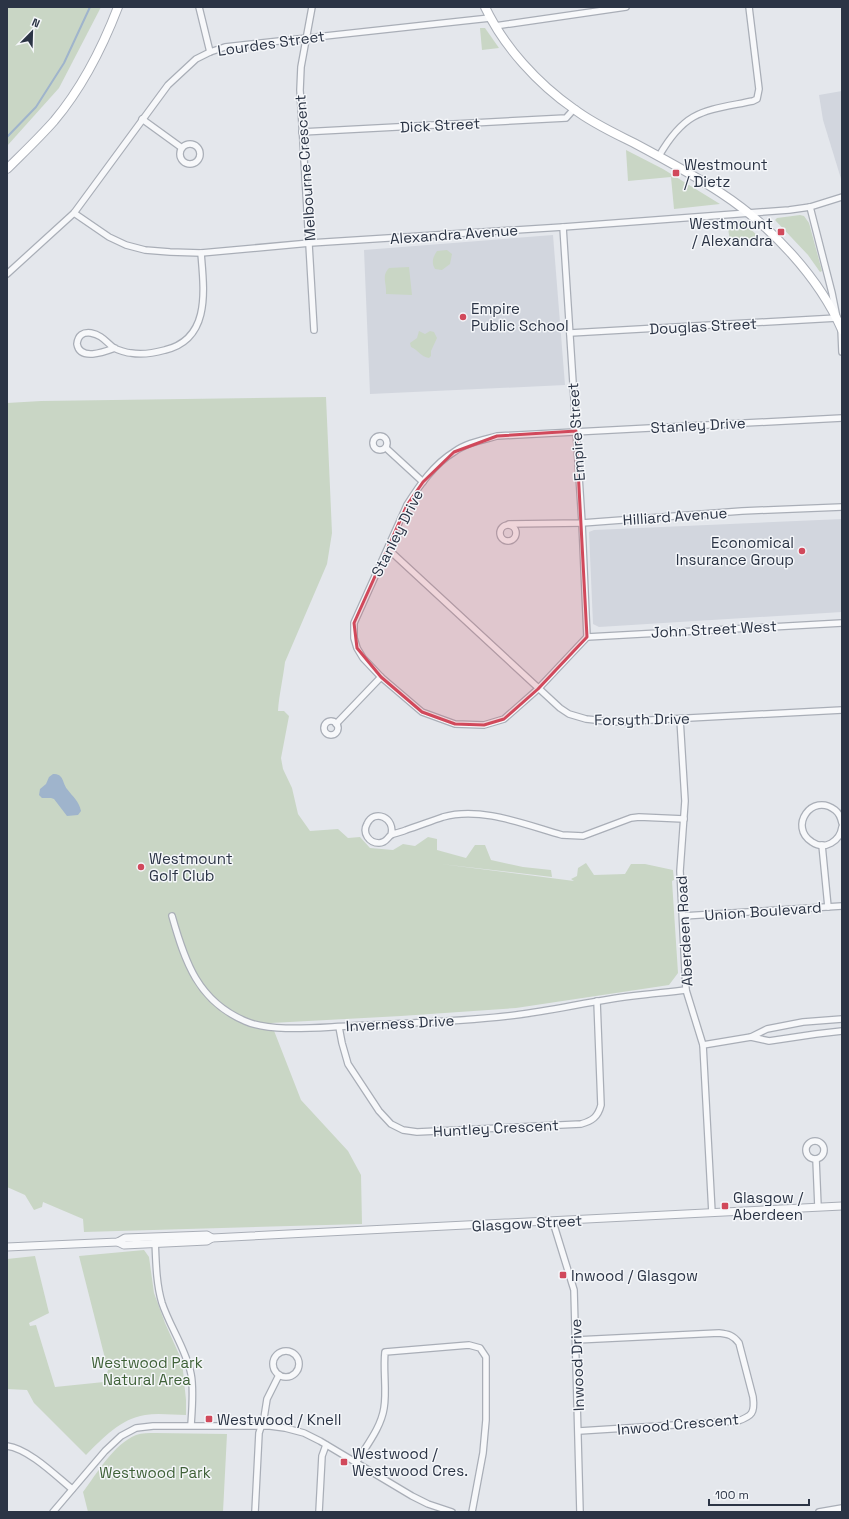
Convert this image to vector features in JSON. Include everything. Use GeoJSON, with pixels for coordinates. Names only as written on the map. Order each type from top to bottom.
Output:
{"type":"FeatureCollection","features":[{"type":"Feature","properties":{"kind":"main road"},"geometry":{"type":"LineString","coordinates":[[7,169],[54,121],[75,93],[108,32],[118,7]]}},
{"type":"Feature","properties":{"kind":"main road"},"geometry":{"type":"LineString","coordinates":[[485,7],[495,26],[520,59],[551,91],[574,110],[660,156],[722,194],[748,212],[797,260],[827,301],[837,318],[841,329]]}},
{"type":"Feature","properties":{"kind":"street"},"geometry":{"type":"LineString","coordinates":[[199,7],[210,52]]}},
{"type":"Feature","properties":{"kind":"street","name":"Melbourne Crescent"},"geometry":{"type":"LineString","coordinates":[[312,7],[305,37],[301,66],[302,132],[310,243],[314,330]]}},
{"type":"Feature","properties":{"kind":"street"},"geometry":{"type":"LineString","coordinates":[[495,26],[626,7]]}},
{"type":"Feature","properties":{"kind":"street"},"geometry":{"type":"LineString","coordinates":[[660,156],[677,130],[686,121],[704,111],[713,108],[754,101],[757,99],[759,89],[748,7]]}},
{"type":"Feature","properties":{"kind":"street","name":"Lourdes Street"},"geometry":{"type":"LineString","coordinates":[[7,274],[74,213],[168,85],[196,60],[210,52],[225,47],[305,37],[490,18]]}},
{"type":"Feature","properties":{"kind":"street","name":"Dick Street"},"geometry":{"type":"LineString","coordinates":[[302,132],[566,118],[574,110]]}},
{"type":"Feature","properties":{"kind":"street"},"geometry":{"type":"LineString","coordinates":[[142,119],[182,148]]}},
{"type":"Feature","properties":{"kind":"street","name":"Alexandra Avenue"},"geometry":{"type":"LineString","coordinates":[[74,213],[109,237],[126,245],[151,251],[201,253],[310,243],[789,210],[810,207],[842,197]]}},
{"type":"Feature","properties":{"kind":"street"},"geometry":{"type":"LineString","coordinates":[[810,207],[837,318]]}},
{"type":"Feature","properties":{"kind":"street","name":"Empire Street"},"geometry":{"type":"LineString","coordinates":[[563,226],[582,522],[587,637]]}},
{"type":"Feature","properties":{"kind":"street"},"geometry":{"type":"LineString","coordinates":[[115,348],[100,353],[91,354],[79,349],[76,344],[79,336],[87,333],[99,335],[115,348],[131,353],[156,352],[184,343],[192,335],[197,326],[202,305],[203,294],[201,253]]}},
{"type":"Feature","properties":{"kind":"street","name":"Douglas Street"},"geometry":{"type":"LineString","coordinates":[[570,333],[837,318]]}},
{"type":"Feature","properties":{"kind":"street"},"geometry":{"type":"LineString","coordinates":[[841,329],[842,352]]}},
{"type":"Feature","properties":{"kind":"street","name":"Stanley Drive"},"geometry":{"type":"LineString","coordinates":[[587,637],[538,689],[504,719],[484,725],[455,724],[422,712],[381,677],[363,658],[357,648],[354,638],[354,623],[407,505],[423,482],[454,452],[477,441],[497,436],[842,418]]}},
{"type":"Feature","properties":{"kind":"street"},"geometry":{"type":"LineString","coordinates":[[386,448],[423,482]]}},
{"type":"Feature","properties":{"kind":"street","name":"Hilliard Avenue"},"geometry":{"type":"LineString","coordinates":[[509,524],[582,522],[742,510],[842,507]]}},
{"type":"Feature","properties":{"kind":"street","name":"Forsyth Drive"},"geometry":{"type":"LineString","coordinates":[[388,549],[538,689],[569,714],[586,719],[614,722],[842,710]]}},
{"type":"Feature","properties":{"kind":"street","name":"John Street West"},"geometry":{"type":"LineString","coordinates":[[587,637],[842,623]]}},
{"type":"Feature","properties":{"kind":"street"},"geometry":{"type":"LineString","coordinates":[[336,724],[381,677]]}},
{"type":"Feature","properties":{"kind":"street","name":"Aberdeen Road"},"geometry":{"type":"LineString","coordinates":[[680,719],[685,801],[680,871],[686,990],[703,1045],[712,1213]]}},
{"type":"Feature","properties":{"kind":"street"},"geometry":{"type":"LineString","coordinates":[[842,823],[838,812],[831,807],[823,805],[810,809],[804,816],[802,828],[810,842],[822,845],[834,842],[839,837],[842,827]]}},
{"type":"Feature","properties":{"kind":"street"},"geometry":{"type":"LineString","coordinates":[[391,836],[392,829],[387,818],[376,816],[367,822],[365,830],[367,836],[372,841],[379,843],[384,842],[391,836],[456,814],[494,816],[562,835],[573,836],[583,836],[631,818],[684,819]]}},
{"type":"Feature","properties":{"kind":"street"},"geometry":{"type":"LineString","coordinates":[[822,845],[828,907]]}},
{"type":"Feature","properties":{"kind":"street","name":"Union Boulevard"},"geometry":{"type":"LineString","coordinates":[[683,916],[842,906]]}},
{"type":"Feature","properties":{"kind":"street","name":"Inverness Drive"},"geometry":{"type":"LineString","coordinates":[[172,916],[181,947],[196,980],[204,992],[230,1014],[244,1021],[262,1026],[278,1028],[452,1021],[508,1016],[597,1001],[686,990]]}},
{"type":"Feature","properties":{"kind":"street","name":"Huntley Crescent"},"geometry":{"type":"LineString","coordinates":[[340,1026],[342,1043],[348,1064],[379,1111],[391,1124],[403,1130],[417,1132],[581,1124],[590,1122],[596,1116],[601,1105],[597,1001]]}},
{"type":"Feature","properties":{"kind":"street"},"geometry":{"type":"LineString","coordinates":[[703,1045],[751,1037],[767,1030],[803,1022],[842,1019]]}},
{"type":"Feature","properties":{"kind":"street"},"geometry":{"type":"LineString","coordinates":[[751,1037],[768,1041],[842,1031]]}},
{"type":"Feature","properties":{"kind":"street"},"geometry":{"type":"LineString","coordinates":[[816,1159],[818,1207]]}},
{"type":"Feature","properties":{"kind":"street","name":"Glasgow Street"},"geometry":{"type":"LineString","coordinates":[[7,1247],[118,1242],[125,1238],[155,1241],[207,1241],[212,1238],[553,1222],[842,1206]]}},
{"type":"Feature","properties":{"kind":"street","name":"Inwood Drive"},"geometry":{"type":"LineString","coordinates":[[553,1222],[574,1290],[580,1512]]}},
{"type":"Feature","properties":{"kind":"street"},"geometry":{"type":"LineString","coordinates":[[155,1241],[157,1275],[162,1303],[191,1374],[191,1425]]}},
{"type":"Feature","properties":{"kind":"street","name":"Inwood Crescent"},"geometry":{"type":"LineString","coordinates":[[576,1340],[719,1333],[729,1334],[739,1343],[754,1397],[752,1413],[750,1416],[738,1421],[579,1431]]}},
{"type":"Feature","properties":{"kind":"street"},"geometry":{"type":"LineString","coordinates":[[356,1463],[380,1423],[385,1407],[385,1352],[469,1345],[480,1348],[486,1358],[486,1420],[483,1453],[472,1512]]}},
{"type":"Feature","properties":{"kind":"street"},"geometry":{"type":"LineString","coordinates":[[282,1351],[289,1351],[298,1358],[299,1365],[296,1372],[291,1376],[284,1377],[279,1375],[276,1373],[272,1365],[274,1357],[282,1351]]}},
{"type":"Feature","properties":{"kind":"street"},"geometry":{"type":"LineString","coordinates":[[255,1512],[259,1433],[264,1418],[267,1399],[279,1375]]}},
{"type":"Feature","properties":{"kind":"street"},"geometry":{"type":"LineString","coordinates":[[53,1512],[105,1452],[121,1436],[136,1428],[145,1426],[191,1425],[262,1425],[285,1428],[304,1434],[326,1445],[412,1496],[428,1504],[452,1512]]}},
{"type":"Feature","properties":{"kind":"street"},"geometry":{"type":"LineString","coordinates":[[319,1512],[322,1456],[326,1445]]}},
{"type":"Feature","properties":{"kind":"street"},"geometry":{"type":"LineString","coordinates":[[7,1446],[15,1447],[26,1454],[44,1466],[72,1489]]}},
{"type":"Feature","properties":{"kind":"street"},"geometry":{"type":"LineString","coordinates":[[819,1512],[842,1508]]}},
{"type":"Feature","properties":{"kind":"highlighted area"},"geometry":{"type":"Polygon","coordinates":[[[576,431],[587,637],[538,689],[504,719],[484,725],[455,724],[422,712],[381,677],[357,648],[354,623],[407,505],[423,482],[454,452],[497,436],[576,431]]]}},
{"type":"Feature","properties":{"kind":"shaded area"},"geometry":{"type":"Polygon","coordinates":[[[842,91],[842,182],[823,120],[819,95],[842,91]]]}},
{"type":"Feature","properties":{"kind":"shaded area","name":"Empire Public School"},"geometry":{"type":"Polygon","coordinates":[[[553,235],[565,385],[370,394],[364,250],[553,235]]]}},
{"type":"Feature","properties":{"kind":"shaded area"},"geometry":{"type":"Polygon","coordinates":[[[842,519],[842,612],[599,627],[593,624],[589,532],[594,530],[842,519]]]}},
{"type":"Feature","properties":{"kind":"green space"},"geometry":{"type":"Polygon","coordinates":[[[7,7],[101,7],[59,88],[7,146],[7,7]]]}},
{"type":"Feature","properties":{"kind":"green space"},"geometry":{"type":"Polygon","coordinates":[[[480,28],[485,28],[499,48],[482,50],[480,28]]]}},
{"type":"Feature","properties":{"kind":"green space"},"geometry":{"type":"Polygon","coordinates":[[[626,150],[663,169],[720,204],[674,209],[671,177],[628,181],[626,150]]]}},
{"type":"Feature","properties":{"kind":"green space"},"geometry":{"type":"Polygon","coordinates":[[[800,215],[804,216],[809,223],[822,271],[820,272],[808,255],[775,220],[777,218],[800,215]]]}},
{"type":"Feature","properties":{"kind":"green space"},"geometry":{"type":"Polygon","coordinates":[[[742,221],[763,241],[730,241],[727,222],[742,221]]]}},
{"type":"Feature","properties":{"kind":"green space"},"geometry":{"type":"Polygon","coordinates":[[[447,250],[452,254],[450,264],[442,270],[435,269],[433,262],[437,251],[447,250]]]}},
{"type":"Feature","properties":{"kind":"green space"},"geometry":{"type":"Polygon","coordinates":[[[409,267],[412,295],[386,294],[385,274],[389,268],[409,267]]]}},
{"type":"Feature","properties":{"kind":"green space"},"geometry":{"type":"Polygon","coordinates":[[[419,331],[425,334],[430,331],[434,332],[437,338],[429,358],[411,347],[410,343],[417,338],[419,331]]]}},
{"type":"Feature","properties":{"kind":"green space"},"geometry":{"type":"Polygon","coordinates":[[[326,397],[332,533],[327,564],[285,662],[278,711],[284,711],[289,716],[281,758],[283,769],[292,788],[298,814],[310,831],[338,829],[348,838],[360,837],[370,848],[393,850],[403,844],[415,846],[428,837],[437,839],[437,850],[466,858],[475,845],[485,845],[491,860],[523,867],[551,870],[552,877],[441,864],[574,881],[571,879],[577,876],[578,868],[586,863],[594,875],[625,874],[631,864],[645,864],[673,870],[674,880],[672,881],[678,973],[669,985],[516,1008],[271,1023],[301,1100],[348,1151],[361,1175],[362,1224],[84,1232],[83,1219],[43,1202],[42,1207],[34,1210],[25,1195],[7,1187],[7,403],[41,401],[326,397]]]}},
{"type":"Feature","properties":{"kind":"green space","name":"Westwood Park Natural Area"},"geometry":{"type":"Polygon","coordinates":[[[144,1250],[149,1257],[154,1293],[165,1323],[182,1361],[186,1415],[155,1414],[136,1417],[112,1430],[86,1455],[34,1403],[27,1390],[7,1389],[7,1259],[35,1256],[49,1313],[29,1323],[30,1326],[36,1325],[55,1387],[104,1382],[108,1370],[79,1256],[144,1250]]]}},
{"type":"Feature","properties":{"kind":"green space","name":"Westwood Park"},"geometry":{"type":"Polygon","coordinates":[[[155,1433],[227,1434],[223,1512],[88,1512],[83,1492],[106,1460],[120,1445],[136,1435],[155,1433]]]}},
{"type":"Feature","properties":{"kind":"water"},"geometry":{"type":"Polygon","coordinates":[[[53,774],[57,774],[61,777],[67,789],[77,802],[81,811],[78,815],[67,816],[54,799],[42,798],[39,795],[40,789],[46,784],[49,777],[53,774]]]}},
{"type":"Feature","properties":{"kind":"waterway"},"geometry":{"type":"LineString","coordinates":[[7,137],[36,107],[64,63],[90,7]]}},
{"type":"Feature","properties":{"kind":"place","name":"Westmount / Dietz"},"geometry":{"type":"Point","coordinates":[676,173]}},
{"type":"Feature","properties":{"kind":"place","name":"Westmount / Alexandra"},"geometry":{"type":"Point","coordinates":[781,232]}},
{"type":"Feature","properties":{"kind":"place","name":"Empire Public School"},"geometry":{"type":"Point","coordinates":[463,317]}},
{"type":"Feature","properties":{"kind":"place","name":"Economical Insurance Group"},"geometry":{"type":"Point","coordinates":[802,551]}},
{"type":"Feature","properties":{"kind":"place","name":"Westmount Golf Club"},"geometry":{"type":"Point","coordinates":[141,867]}},
{"type":"Feature","properties":{"kind":"place","name":"Glasgow / Aberdeen"},"geometry":{"type":"Point","coordinates":[725,1206]}},
{"type":"Feature","properties":{"kind":"place","name":"Inwood / Glasgow"},"geometry":{"type":"Point","coordinates":[563,1275]}},
{"type":"Feature","properties":{"kind":"place","name":"Westwood / Knell"},"geometry":{"type":"Point","coordinates":[209,1419]}},
{"type":"Feature","properties":{"kind":"place","name":"Westwood / Westwood Cres."},"geometry":{"type":"Point","coordinates":[344,1462]}}]}
